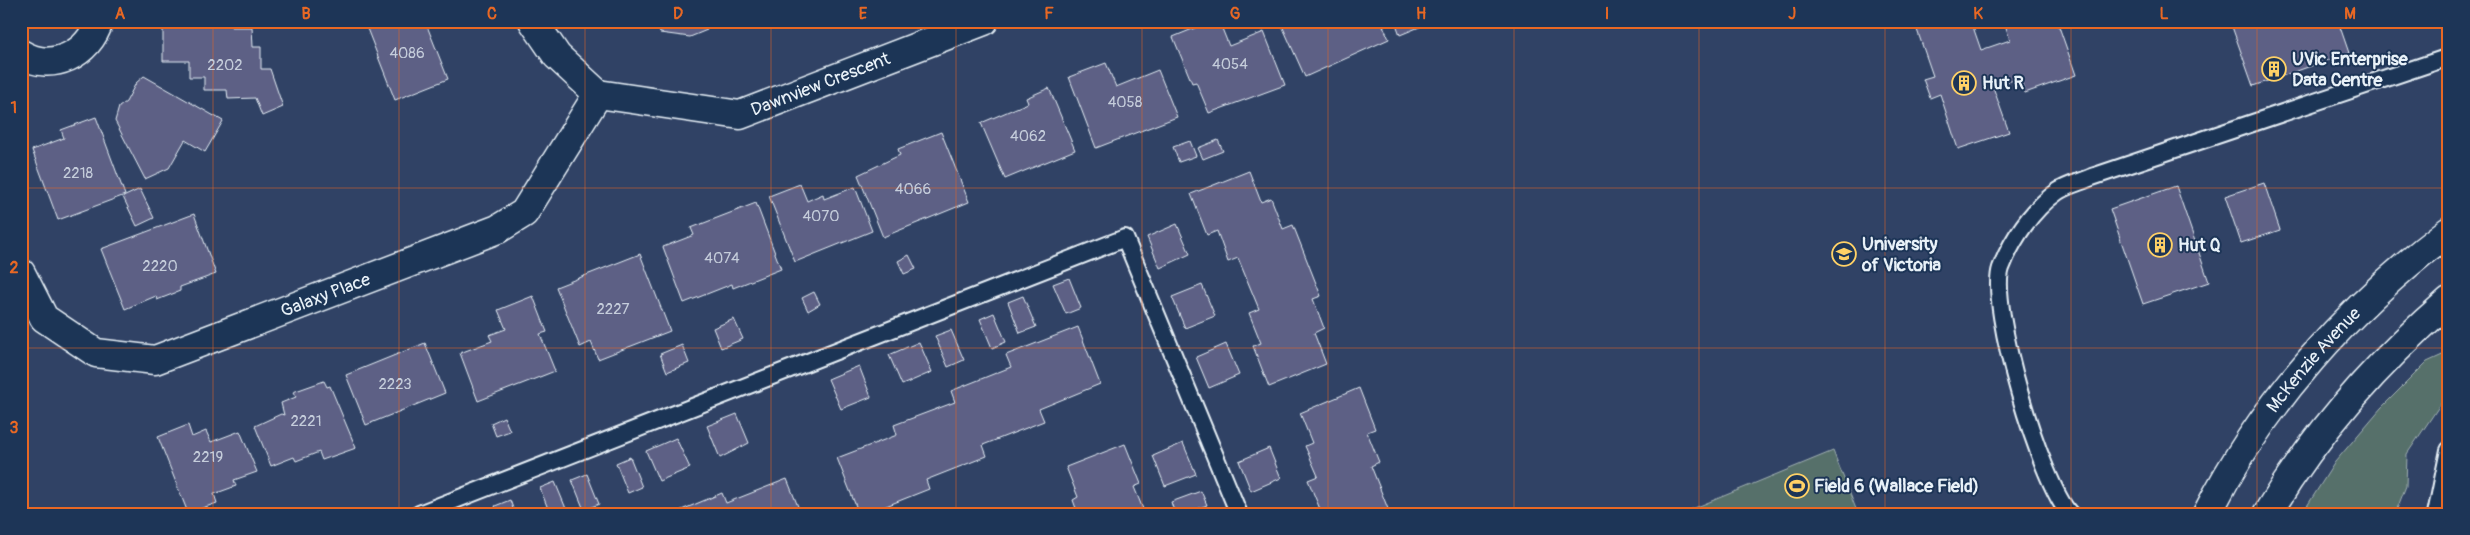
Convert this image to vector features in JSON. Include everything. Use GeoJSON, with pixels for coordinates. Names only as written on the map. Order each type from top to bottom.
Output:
{"type":"FeatureCollection","features":[{"type":"Feature","properties":{"kind":"street"},"geometry":{"type":"LineString","coordinates":[[21,54],[43,62],[60,61],[75,55],[88,44],[99,21]]}},
{"type":"Feature","properties":{"kind":"street"},"geometry":{"type":"LineString","coordinates":[[533,21],[557,56],[598,94]]}},
{"type":"Feature","properties":{"kind":"street","name":"Dawnview Crescent"},"geometry":{"type":"LineString","coordinates":[[598,94],[740,115],[984,21]]}},
{"type":"Feature","properties":{"kind":"street","name":"Galaxy Place"},"geometry":{"type":"LineString","coordinates":[[21,273],[44,318],[96,353],[155,360],[498,229],[524,213],[598,94]]}},
{"type":"Feature","properties":{"kind":"street","name":"McKenzie Avenue"},"geometry":{"type":"LineString","coordinates":[[2207,514],[2240,456],[2280,400],[2320,350],[2385,283],[2449,231]]}},
{"type":"Feature","properties":{"kind":"street"},"geometry":{"type":"LineString","coordinates":[[2267,514],[2330,424],[2389,357],[2449,302]]}},
{"type":"Feature","properties":{"kind":"lane"},"geometry":{"type":"LineString","coordinates":[[2066,513],[2040,458],[2023,406],[2001,311],[1999,292],[2001,270],[2013,242],[2032,216],[2058,192],[2092,177],[2449,57]]}},
{"type":"Feature","properties":{"kind":"lane"},"geometry":{"type":"LineString","coordinates":[[419,514],[1125,238],[1239,514]]}},
{"type":"Feature","properties":{"kind":"lane"},"geometry":{"type":"LineString","coordinates":[[2436,514],[2449,450]]}},
{"type":"Feature","properties":{"kind":"green space"},"geometry":{"type":"Polygon","coordinates":[[[2449,352],[2449,396],[2444,399],[2407,454],[2406,486],[2395,514],[2302,514],[2335,462],[2381,408],[2427,362],[2449,352]]]}},
{"type":"Feature","properties":{"kind":"green space","name":"Field 6 (Wallace Field)"},"geometry":{"type":"Polygon","coordinates":[[[1833,451],[1858,514],[1680,514],[1833,451]]]}},
{"type":"Feature","properties":{"kind":"building"},"geometry":{"type":"Polygon","coordinates":[[[163,21],[231,21],[231,27],[252,27],[253,47],[261,47],[261,69],[270,69],[283,107],[262,116],[255,98],[228,99],[227,90],[204,90],[204,77],[189,77],[189,61],[163,61],[163,21]]]}},
{"type":"Feature","properties":{"kind":"building"},"geometry":{"type":"Polygon","coordinates":[[[379,21],[425,21],[448,79],[395,100],[366,26],[379,21]]]}},
{"type":"Feature","properties":{"kind":"building"},"geometry":{"type":"Polygon","coordinates":[[[640,21],[703,21],[707,30],[690,37],[660,33],[656,24],[643,29],[640,21]]]}},
{"type":"Feature","properties":{"kind":"building"},"geometry":{"type":"Polygon","coordinates":[[[1212,21],[1219,21],[1229,46],[1264,32],[1285,85],[1209,113],[1196,82],[1192,83],[1173,37],[1212,21]]]}},
{"type":"Feature","properties":{"kind":"building"},"geometry":{"type":"Polygon","coordinates":[[[1280,21],[1381,21],[1389,39],[1305,77],[1280,21]]]}},
{"type":"Feature","properties":{"kind":"building"},"geometry":{"type":"Polygon","coordinates":[[[1395,21],[1434,21],[1400,35],[1395,21]]]}},
{"type":"Feature","properties":{"kind":"building","name":"Hut R"},"geometry":{"type":"Polygon","coordinates":[[[1914,21],[1971,21],[1981,50],[2010,40],[2004,21],[2057,21],[2076,75],[2025,93],[2020,78],[1993,87],[2009,132],[1958,149],[1940,94],[1930,98],[1923,79],[1933,76],[1914,21]]]}},
{"type":"Feature","properties":{"kind":"building","name":"UVic Enterprise Data Centre"},"geometry":{"type":"Polygon","coordinates":[[[2230,21],[2338,21],[2349,53],[2253,86],[2230,21]]]}},
{"type":"Feature","properties":{"kind":"building"},"geometry":{"type":"Polygon","coordinates":[[[1106,63],[1116,87],[1158,70],[1177,117],[1096,148],[1069,77],[1106,63]]]}},
{"type":"Feature","properties":{"kind":"building"},"geometry":{"type":"Polygon","coordinates":[[[144,76],[223,121],[205,152],[185,140],[169,168],[145,179],[115,121],[119,107],[126,102],[136,83],[144,76]]]}},
{"type":"Feature","properties":{"kind":"building"},"geometry":{"type":"Polygon","coordinates":[[[1049,88],[1075,150],[1005,179],[981,123],[1028,103],[1026,98],[1049,88]]]}},
{"type":"Feature","properties":{"kind":"building"},"geometry":{"type":"Polygon","coordinates":[[[96,117],[125,195],[58,220],[32,150],[64,138],[61,130],[96,117]]]}},
{"type":"Feature","properties":{"kind":"building"},"geometry":{"type":"Polygon","coordinates":[[[941,132],[969,202],[883,237],[858,175],[900,155],[898,149],[941,132]]]}},
{"type":"Feature","properties":{"kind":"building"},"geometry":{"type":"Polygon","coordinates":[[[1218,140],[1223,151],[1203,159],[1198,148],[1218,140]]]}},
{"type":"Feature","properties":{"kind":"building"},"geometry":{"type":"Polygon","coordinates":[[[1190,141],[1196,156],[1179,162],[1173,147],[1190,141]]]}},
{"type":"Feature","properties":{"kind":"building"},"geometry":{"type":"Polygon","coordinates":[[[1249,171],[1261,202],[1271,198],[1283,229],[1293,225],[1321,296],[1313,299],[1324,328],[1314,333],[1326,364],[1269,387],[1253,346],[1261,343],[1249,313],[1259,309],[1238,258],[1228,262],[1217,231],[1207,235],[1191,194],[1249,171]]]}},
{"type":"Feature","properties":{"kind":"building"},"geometry":{"type":"Polygon","coordinates":[[[2264,183],[2280,230],[2241,243],[2225,196],[2264,183]]]}},
{"type":"Feature","properties":{"kind":"building"},"geometry":{"type":"Polygon","coordinates":[[[800,184],[807,201],[823,194],[824,199],[855,187],[872,231],[795,262],[769,196],[800,184]]]}},
{"type":"Feature","properties":{"kind":"building","name":"Hut Q"},"geometry":{"type":"Polygon","coordinates":[[[2176,186],[2209,282],[2143,304],[2110,209],[2176,186]]]}},
{"type":"Feature","properties":{"kind":"building"},"geometry":{"type":"Polygon","coordinates":[[[140,189],[154,218],[137,226],[123,197],[140,189]]]}},
{"type":"Feature","properties":{"kind":"building"},"geometry":{"type":"Polygon","coordinates":[[[756,203],[781,269],[733,288],[732,284],[684,303],[663,247],[694,235],[691,228],[756,203]]]}},
{"type":"Feature","properties":{"kind":"building"},"geometry":{"type":"Polygon","coordinates":[[[194,214],[216,274],[180,287],[180,291],[157,300],[156,296],[125,309],[101,249],[194,214]]]}},
{"type":"Feature","properties":{"kind":"building"},"geometry":{"type":"Polygon","coordinates":[[[1177,224],[1190,254],[1160,268],[1147,237],[1177,224]]]}},
{"type":"Feature","properties":{"kind":"building"},"geometry":{"type":"Polygon","coordinates":[[[640,254],[670,331],[598,359],[591,342],[580,347],[556,287],[640,254]]]}},
{"type":"Feature","properties":{"kind":"building"},"geometry":{"type":"Polygon","coordinates":[[[909,255],[916,269],[904,274],[898,261],[909,255]]]}},
{"type":"Feature","properties":{"kind":"building"},"geometry":{"type":"Polygon","coordinates":[[[1069,278],[1081,308],[1066,314],[1053,284],[1069,278]]]}},
{"type":"Feature","properties":{"kind":"building"},"geometry":{"type":"Polygon","coordinates":[[[1202,285],[1215,316],[1185,328],[1172,297],[1202,285]]]}},
{"type":"Feature","properties":{"kind":"building"},"geometry":{"type":"Polygon","coordinates":[[[814,292],[820,304],[808,311],[802,298],[814,292]]]}},
{"type":"Feature","properties":{"kind":"building"},"geometry":{"type":"Polygon","coordinates":[[[533,296],[547,332],[540,334],[555,371],[478,401],[460,353],[492,341],[489,335],[506,329],[498,310],[533,296]]]}},
{"type":"Feature","properties":{"kind":"building"},"geometry":{"type":"Polygon","coordinates":[[[1023,296],[1036,327],[1020,333],[1008,302],[1023,296]]]}},
{"type":"Feature","properties":{"kind":"building"},"geometry":{"type":"Polygon","coordinates":[[[994,313],[1006,342],[992,348],[980,319],[994,313]]]}},
{"type":"Feature","properties":{"kind":"building"},"geometry":{"type":"Polygon","coordinates":[[[734,319],[743,339],[721,348],[713,328],[734,319]]]}},
{"type":"Feature","properties":{"kind":"building"},"geometry":{"type":"Polygon","coordinates":[[[1078,327],[1100,384],[1039,409],[1044,421],[983,445],[987,456],[926,480],[929,489],[866,514],[859,514],[837,458],[897,435],[894,425],[955,402],[951,391],[1011,367],[1006,355],[1078,327]]]}},
{"type":"Feature","properties":{"kind":"building"},"geometry":{"type":"Polygon","coordinates":[[[951,330],[964,360],[948,367],[935,336],[951,330]]]}},
{"type":"Feature","properties":{"kind":"building"},"geometry":{"type":"Polygon","coordinates":[[[919,342],[932,372],[902,385],[889,355],[919,342]]]}},
{"type":"Feature","properties":{"kind":"building"},"geometry":{"type":"Polygon","coordinates":[[[425,343],[445,393],[366,425],[346,375],[425,343]]]}},
{"type":"Feature","properties":{"kind":"building"},"geometry":{"type":"Polygon","coordinates":[[[1226,344],[1239,375],[1209,388],[1196,357],[1226,344]]]}},
{"type":"Feature","properties":{"kind":"building"},"geometry":{"type":"Polygon","coordinates":[[[682,345],[689,363],[667,372],[660,354],[682,345]]]}},
{"type":"Feature","properties":{"kind":"building"},"geometry":{"type":"Polygon","coordinates":[[[859,366],[871,397],[841,409],[828,379],[859,366]]]}},
{"type":"Feature","properties":{"kind":"building"},"geometry":{"type":"Polygon","coordinates":[[[324,381],[327,387],[330,386],[356,448],[322,460],[319,452],[296,461],[294,457],[271,466],[255,426],[281,414],[284,415],[281,403],[296,397],[293,392],[324,381]]]}},
{"type":"Feature","properties":{"kind":"building"},"geometry":{"type":"Polygon","coordinates":[[[1359,388],[1375,429],[1367,432],[1379,462],[1371,466],[1390,514],[1322,514],[1308,480],[1318,476],[1305,446],[1312,443],[1300,413],[1359,388]]]}},
{"type":"Feature","properties":{"kind":"building"},"geometry":{"type":"Polygon","coordinates":[[[737,414],[749,443],[720,458],[707,426],[737,414]]]}},
{"type":"Feature","properties":{"kind":"building"},"geometry":{"type":"Polygon","coordinates":[[[504,417],[510,431],[496,436],[491,423],[504,417]]]}},
{"type":"Feature","properties":{"kind":"building"},"geometry":{"type":"Polygon","coordinates":[[[188,425],[192,437],[206,431],[211,442],[240,431],[257,472],[234,480],[236,486],[214,494],[217,503],[188,513],[158,437],[188,425]]]}},
{"type":"Feature","properties":{"kind":"building"},"geometry":{"type":"Polygon","coordinates":[[[676,438],[690,468],[659,481],[646,451],[676,438]]]}},
{"type":"Feature","properties":{"kind":"building"},"geometry":{"type":"Polygon","coordinates":[[[1183,443],[1196,474],[1165,486],[1153,456],[1183,443]]]}},
{"type":"Feature","properties":{"kind":"building"},"geometry":{"type":"Polygon","coordinates":[[[1125,444],[1141,484],[1134,487],[1145,514],[1078,514],[1073,500],[1078,497],[1066,467],[1125,444]]]}},
{"type":"Feature","properties":{"kind":"building"},"geometry":{"type":"Polygon","coordinates":[[[1269,448],[1281,478],[1251,491],[1239,461],[1269,448]]]}},
{"type":"Feature","properties":{"kind":"building"},"geometry":{"type":"Polygon","coordinates":[[[630,457],[642,487],[628,493],[616,463],[630,457]]]}},
{"type":"Feature","properties":{"kind":"building"},"geometry":{"type":"Polygon","coordinates":[[[587,474],[599,504],[584,510],[572,480],[587,474]]]}},
{"type":"Feature","properties":{"kind":"building"},"geometry":{"type":"Polygon","coordinates":[[[787,479],[801,514],[672,514],[722,493],[726,503],[787,479]]]}},
{"type":"Feature","properties":{"kind":"building"},"geometry":{"type":"Polygon","coordinates":[[[555,482],[567,511],[559,514],[550,514],[540,488],[555,482]]]}},
{"type":"Feature","properties":{"kind":"building"},"geometry":{"type":"Polygon","coordinates":[[[1201,491],[1207,505],[1185,514],[1175,514],[1171,502],[1201,491]]]}},
{"type":"Feature","properties":{"kind":"building"},"geometry":{"type":"Polygon","coordinates":[[[510,500],[515,514],[498,514],[495,506],[510,500]]]}},
{"type":"Feature","properties":{"kind":"place","name":"UVic Enterprise Data Centre"},"geometry":{"type":"Point","coordinates":[2274,69]}},
{"type":"Feature","properties":{"kind":"place","name":"Hut R"},"geometry":{"type":"Point","coordinates":[1964,83]}},
{"type":"Feature","properties":{"kind":"place","name":"Hut Q"},"geometry":{"type":"Point","coordinates":[2160,245]}},
{"type":"Feature","properties":{"kind":"place","name":"University of Victoria"},"geometry":{"type":"Point","coordinates":[1844,254]}},
{"type":"Feature","properties":{"kind":"place","name":"Field 6 (Wallace Field)"},"geometry":{"type":"Point","coordinates":[1797,486]}}]}
